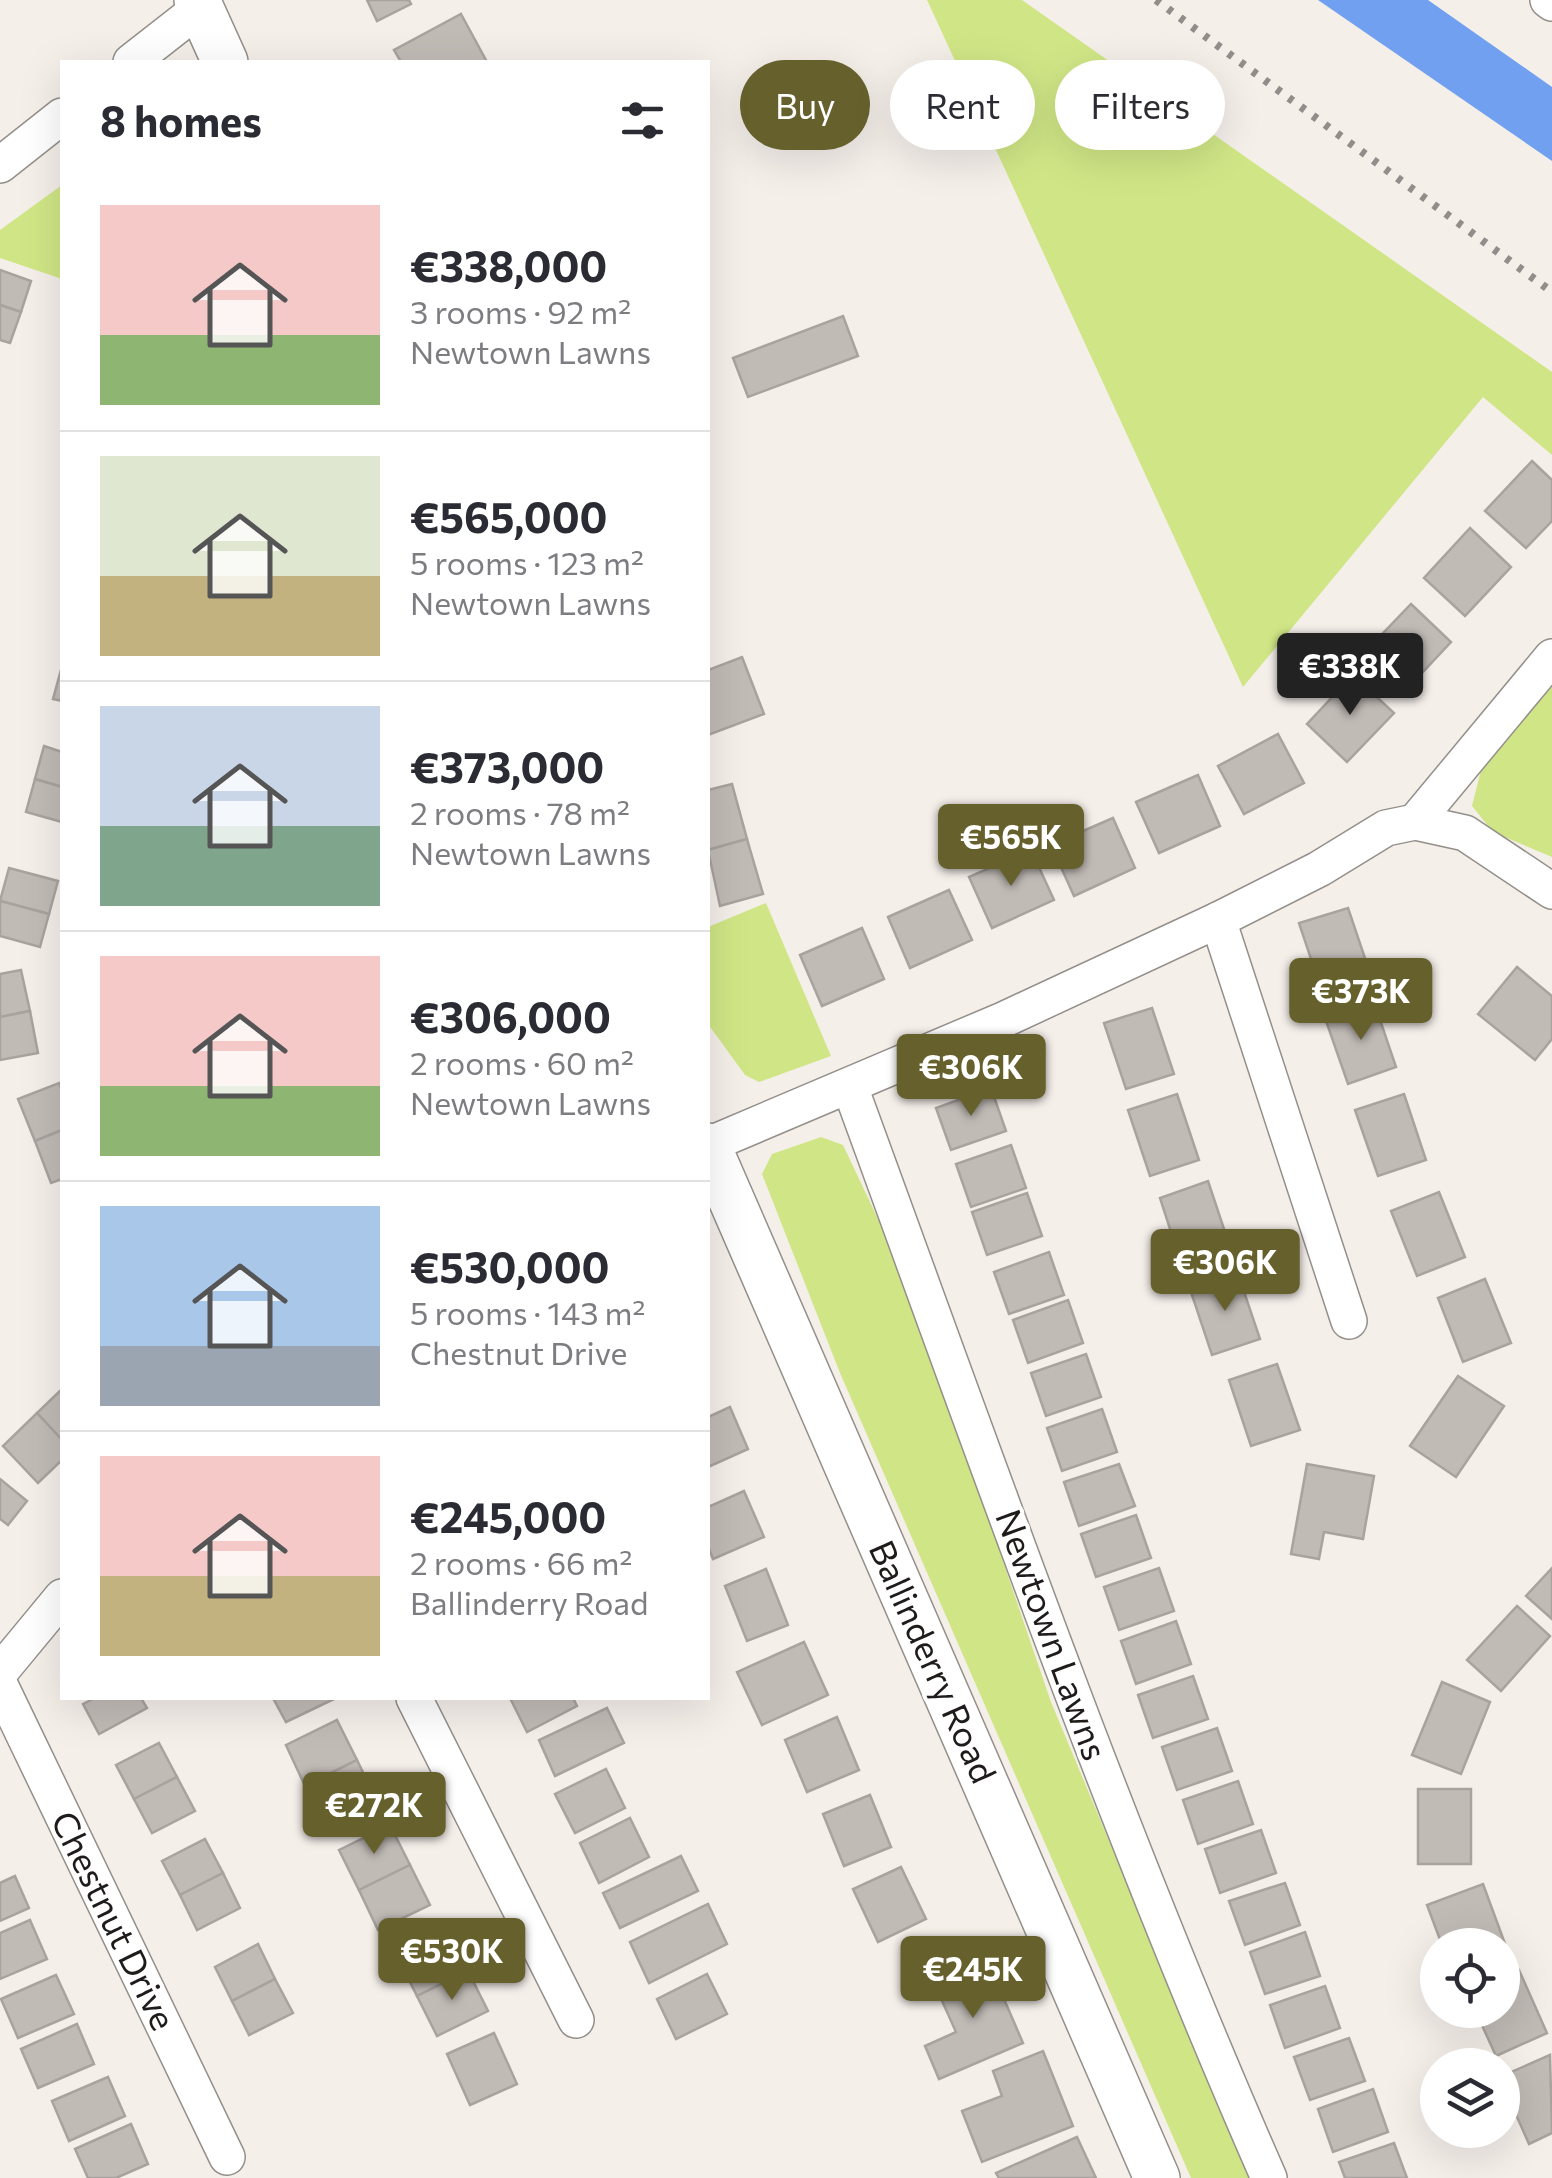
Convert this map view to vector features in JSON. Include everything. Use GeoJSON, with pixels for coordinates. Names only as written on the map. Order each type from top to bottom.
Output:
{"type":"FeatureCollection","features":[{"type":"Feature","properties":{"kind":"street"},"geometry":{"type":"LineString","coordinates":[[133,60],[198,4],[224,60]]}},
{"type":"Feature","properties":{"kind":"street"},"geometry":{"type":"LineString","coordinates":[[0,165],[60,118]]}},
{"type":"Feature","properties":{"kind":"street"},"geometry":{"type":"LineString","coordinates":[[1415,822],[1552,657]]}},
{"type":"Feature","properties":{"kind":"street"},"geometry":{"type":"LineString","coordinates":[[710,1145],[850,1087],[1218,920],[1386,828],[1415,822],[1465,833],[1552,891]]}},
{"type":"Feature","properties":{"kind":"street"},"geometry":{"type":"LineString","coordinates":[[1218,920],[1349,1321]]}},
{"type":"Feature","properties":{"kind":"street","name":"Newtown Lawns"},"geometry":{"type":"LineString","coordinates":[[850,1087],[1084,1726],[1190,2000],[1269,2178]]}},
{"type":"Feature","properties":{"kind":"street","name":"Ballinderry Road"},"geometry":{"type":"LineString","coordinates":[[710,1151],[1158,2178]]}},
{"type":"Feature","properties":{"kind":"street"},"geometry":{"type":"LineString","coordinates":[[0,1672],[60,1599]]}},
{"type":"Feature","properties":{"kind":"street","name":"Chestnut Drive"},"geometry":{"type":"LineString","coordinates":[[0,1685],[227,2157]]}},
{"type":"Feature","properties":{"kind":"street"},"geometry":{"type":"LineString","coordinates":[[415,1700],[576,2020]]}},
{"type":"Feature","properties":{"kind":"green space"},"geometry":{"type":"Polygon","coordinates":[[[927,0],[1022,0],[1107,60],[1055,60],[1055,150],[1225,150],[1225,142],[1552,372],[1552,455],[1483,397],[1243,687],[996,150],[1035,150],[1035,60],[955,60],[927,0]]]}},
{"type":"Feature","properties":{"kind":"green space"},"geometry":{"type":"Polygon","coordinates":[[[60,186],[60,278],[0,258],[0,230],[60,186]]]}},
{"type":"Feature","properties":{"kind":"green space"},"geometry":{"type":"Polygon","coordinates":[[[1552,685],[1552,857],[1493,832],[1472,806],[1481,770],[1552,685]]]}},
{"type":"Feature","properties":{"kind":"green space"},"geometry":{"type":"Polygon","coordinates":[[[766,903],[831,1056],[759,1082],[745,1075],[710,1027],[710,926],[766,903]]]}},
{"type":"Feature","properties":{"kind":"green space"},"geometry":{"type":"Polygon","coordinates":[[[821,1137],[843,1145],[907,1280],[1051,1702],[1250,2178],[1191,2178],[840,1373],[762,1174],[772,1154],[821,1137]]]}},
{"type":"Feature","properties":{"kind":"water"},"geometry":{"type":"Polygon","coordinates":[[[1318,0],[1428,0],[1552,87],[1552,161],[1318,0]]]}},
{"type":"Feature","properties":{"kind":"building"},"geometry":{"type":"Polygon","coordinates":[[[367,0],[409,0],[411,4],[377,21],[367,0]]]}},
{"type":"Feature","properties":{"kind":"building"},"geometry":{"type":"Polygon","coordinates":[[[461,14],[486,60],[400,60],[394,50],[461,14]]]}},
{"type":"Feature","properties":{"kind":"building"},"geometry":{"type":"Polygon","coordinates":[[[0,270],[31,281],[21,312],[0,305],[0,270]]]}},
{"type":"Feature","properties":{"kind":"building"},"geometry":{"type":"Polygon","coordinates":[[[0,305],[21,312],[10,343],[0,340],[0,305]]]}},
{"type":"Feature","properties":{"kind":"building"},"geometry":{"type":"Polygon","coordinates":[[[843,316],[858,356],[748,397],[733,358],[843,316]]]}},
{"type":"Feature","properties":{"kind":"building"},"geometry":{"type":"Polygon","coordinates":[[[1532,461],[1552,480],[1552,521],[1526,548],[1485,511],[1532,461]]]}},
{"type":"Feature","properties":{"kind":"building"},"geometry":{"type":"Polygon","coordinates":[[[1470,528],[1511,567],[1465,616],[1424,578],[1470,528]]]}},
{"type":"Feature","properties":{"kind":"building"},"geometry":{"type":"Polygon","coordinates":[[[1411,604],[1451,642],[1405,691],[1364,653],[1411,604]]]}},
{"type":"Feature","properties":{"kind":"building"},"geometry":{"type":"Polygon","coordinates":[[[742,657],[764,714],[710,734],[710,669],[742,657]]]}},
{"type":"Feature","properties":{"kind":"building"},"geometry":{"type":"Polygon","coordinates":[[[60,673],[60,701],[53,699],[60,673]]]}},
{"type":"Feature","properties":{"kind":"building"},"geometry":{"type":"Polygon","coordinates":[[[1353,675],[1394,713],[1347,762],[1307,724],[1353,675]]]}},
{"type":"Feature","properties":{"kind":"building"},"geometry":{"type":"Polygon","coordinates":[[[1278,734],[1304,783],[1244,814],[1218,766],[1278,734]]]}},
{"type":"Feature","properties":{"kind":"building"},"geometry":{"type":"Polygon","coordinates":[[[44,746],[60,751],[60,786],[35,779],[44,746]]]}},
{"type":"Feature","properties":{"kind":"building"},"geometry":{"type":"Polygon","coordinates":[[[1198,775],[1220,826],[1159,853],[1136,802],[1198,775]]]}},
{"type":"Feature","properties":{"kind":"building"},"geometry":{"type":"Polygon","coordinates":[[[35,779],[60,786],[60,821],[26,812],[35,779]]]}},
{"type":"Feature","properties":{"kind":"building"},"geometry":{"type":"Polygon","coordinates":[[[732,784],[747,839],[710,849],[710,790],[732,784]]]}},
{"type":"Feature","properties":{"kind":"building"},"geometry":{"type":"Polygon","coordinates":[[[1113,818],[1135,868],[1074,896],[1051,845],[1113,818]]]}},
{"type":"Feature","properties":{"kind":"building"},"geometry":{"type":"Polygon","coordinates":[[[747,839],[763,894],[720,906],[710,849],[747,839]]]}},
{"type":"Feature","properties":{"kind":"building"},"geometry":{"type":"Polygon","coordinates":[[[1031,850],[1054,900],[992,928],[969,877],[1031,850]]]}},
{"type":"Feature","properties":{"kind":"building"},"geometry":{"type":"Polygon","coordinates":[[[9,868],[58,881],[49,914],[0,901],[9,868]]]}},
{"type":"Feature","properties":{"kind":"building"},"geometry":{"type":"Polygon","coordinates":[[[949,890],[972,940],[910,968],[888,917],[949,890]]]}},
{"type":"Feature","properties":{"kind":"building"},"geometry":{"type":"Polygon","coordinates":[[[0,901],[49,914],[40,947],[0,936],[0,901]]]}},
{"type":"Feature","properties":{"kind":"building"},"geometry":{"type":"Polygon","coordinates":[[[1348,908],[1370,973],[1321,989],[1299,923],[1348,908]]]}},
{"type":"Feature","properties":{"kind":"building"},"geometry":{"type":"Polygon","coordinates":[[[862,928],[884,979],[822,1006],[800,955],[862,928]]]}},
{"type":"Feature","properties":{"kind":"building"},"geometry":{"type":"Polygon","coordinates":[[[1517,967],[1552,996],[1552,1039],[1535,1060],[1478,1014],[1517,967]]]}},
{"type":"Feature","properties":{"kind":"building"},"geometry":{"type":"Polygon","coordinates":[[[21,970],[30,1011],[0,1017],[0,974],[21,970]]]}},
{"type":"Feature","properties":{"kind":"building"},"geometry":{"type":"Polygon","coordinates":[[[1374,1002],[1396,1067],[1348,1084],[1325,1018],[1374,1002]]]}},
{"type":"Feature","properties":{"kind":"building"},"geometry":{"type":"Polygon","coordinates":[[[1152,1008],[1174,1074],[1126,1089],[1104,1023],[1152,1008]]]}},
{"type":"Feature","properties":{"kind":"building"},"geometry":{"type":"Polygon","coordinates":[[[30,1011],[38,1053],[0,1060],[0,1017],[30,1011]]]}},
{"type":"Feature","properties":{"kind":"building"},"geometry":{"type":"Polygon","coordinates":[[[59,1083],[60,1131],[35,1141],[18,1099],[59,1083]]]}},
{"type":"Feature","properties":{"kind":"building"},"geometry":{"type":"Polygon","coordinates":[[[991,1088],[1006,1131],[951,1150],[936,1108],[991,1088]]]}},
{"type":"Feature","properties":{"kind":"building"},"geometry":{"type":"Polygon","coordinates":[[[1177,1094],[1199,1160],[1150,1176],[1128,1110],[1177,1094]]]}},
{"type":"Feature","properties":{"kind":"building"},"geometry":{"type":"Polygon","coordinates":[[[1404,1094],[1426,1160],[1378,1176],[1355,1110],[1404,1094]]]}},
{"type":"Feature","properties":{"kind":"building"},"geometry":{"type":"Polygon","coordinates":[[[60,1131],[60,1180],[51,1183],[35,1141],[60,1131]]]}},
{"type":"Feature","properties":{"kind":"building"},"geometry":{"type":"Polygon","coordinates":[[[1011,1145],[1026,1188],[971,1207],[956,1164],[1011,1145]]]}},
{"type":"Feature","properties":{"kind":"building"},"geometry":{"type":"Polygon","coordinates":[[[1208,1181],[1230,1247],[1181,1263],[1160,1198],[1208,1181]]]}},
{"type":"Feature","properties":{"kind":"building"},"geometry":{"type":"Polygon","coordinates":[[[1439,1192],[1465,1257],[1417,1276],[1391,1211],[1439,1192]]]}},
{"type":"Feature","properties":{"kind":"building"},"geometry":{"type":"Polygon","coordinates":[[[1027,1193],[1042,1236],[987,1255],[972,1212],[1027,1193]]]}},
{"type":"Feature","properties":{"kind":"building"},"geometry":{"type":"Polygon","coordinates":[[[1049,1252],[1064,1295],[1009,1314],[994,1272],[1049,1252]]]}},
{"type":"Feature","properties":{"kind":"building"},"geometry":{"type":"Polygon","coordinates":[[[1238,1274],[1260,1339],[1212,1355],[1190,1289],[1238,1274]]]}},
{"type":"Feature","properties":{"kind":"building"},"geometry":{"type":"Polygon","coordinates":[[[1485,1279],[1511,1343],[1463,1362],[1438,1298],[1485,1279]]]}},
{"type":"Feature","properties":{"kind":"building"},"geometry":{"type":"Polygon","coordinates":[[[1068,1300],[1083,1343],[1028,1363],[1013,1320],[1068,1300]]]}},
{"type":"Feature","properties":{"kind":"building"},"geometry":{"type":"Polygon","coordinates":[[[1086,1354],[1101,1397],[1046,1416],[1031,1373],[1086,1354]]]}},
{"type":"Feature","properties":{"kind":"building"},"geometry":{"type":"Polygon","coordinates":[[[1277,1364],[1300,1430],[1251,1446],[1229,1380],[1277,1364]]]}},
{"type":"Feature","properties":{"kind":"building"},"geometry":{"type":"Polygon","coordinates":[[[1458,1376],[1504,1406],[1456,1477],[1410,1446],[1458,1376]]]}},
{"type":"Feature","properties":{"kind":"building"},"geometry":{"type":"Polygon","coordinates":[[[60,1391],[60,1438],[37,1413],[60,1391]]]}},
{"type":"Feature","properties":{"kind":"building"},"geometry":{"type":"Polygon","coordinates":[[[730,1407],[748,1449],[710,1466],[710,1416],[730,1407]]]}},
{"type":"Feature","properties":{"kind":"building"},"geometry":{"type":"Polygon","coordinates":[[[1102,1409],[1117,1452],[1062,1471],[1047,1428],[1102,1409]]]}},
{"type":"Feature","properties":{"kind":"building"},"geometry":{"type":"Polygon","coordinates":[[[37,1413],[60,1438],[60,1462],[38,1483],[3,1446],[37,1413]]]}},
{"type":"Feature","properties":{"kind":"building"},"geometry":{"type":"Polygon","coordinates":[[[1119,1464],[1135,1506],[1079,1526],[1064,1482],[1119,1464]]]}},
{"type":"Feature","properties":{"kind":"building"},"geometry":{"type":"Polygon","coordinates":[[[1307,1464],[1374,1476],[1363,1539],[1324,1532],[1319,1559],[1291,1554],[1307,1464]]]}},
{"type":"Feature","properties":{"kind":"building"},"geometry":{"type":"Polygon","coordinates":[[[0,1479],[27,1501],[8,1525],[0,1519],[0,1479]]]}},
{"type":"Feature","properties":{"kind":"building"},"geometry":{"type":"Polygon","coordinates":[[[744,1491],[764,1537],[713,1559],[710,1506],[744,1491]]]}},
{"type":"Feature","properties":{"kind":"building"},"geometry":{"type":"Polygon","coordinates":[[[1136,1515],[1151,1558],[1096,1577],[1081,1534],[1136,1515]]]}},
{"type":"Feature","properties":{"kind":"building"},"geometry":{"type":"Polygon","coordinates":[[[1159,1568],[1174,1611],[1119,1630],[1104,1587],[1159,1568]]]}},
{"type":"Feature","properties":{"kind":"building"},"geometry":{"type":"Polygon","coordinates":[[[1552,1568],[1552,1619],[1526,1596],[1552,1568]]]}},
{"type":"Feature","properties":{"kind":"building"},"geometry":{"type":"Polygon","coordinates":[[[766,1569],[788,1625],[747,1641],[725,1586],[766,1569]]]}},
{"type":"Feature","properties":{"kind":"building"},"geometry":{"type":"Polygon","coordinates":[[[1517,1606],[1550,1636],[1501,1691],[1467,1660],[1517,1606]]]}},
{"type":"Feature","properties":{"kind":"building"},"geometry":{"type":"Polygon","coordinates":[[[1176,1621],[1191,1664],[1136,1684],[1121,1641],[1176,1621]]]}},
{"type":"Feature","properties":{"kind":"building"},"geometry":{"type":"Polygon","coordinates":[[[804,1642],[828,1695],[762,1725],[737,1672],[804,1642]]]}},
{"type":"Feature","properties":{"kind":"building"},"geometry":{"type":"Polygon","coordinates":[[[1193,1676],[1208,1719],[1153,1738],[1138,1695],[1193,1676]]]}},
{"type":"Feature","properties":{"kind":"building"},"geometry":{"type":"Polygon","coordinates":[[[1442,1682],[1490,1702],[1461,1774],[1412,1755],[1442,1682]]]}},
{"type":"Feature","properties":{"kind":"building"},"geometry":{"type":"Polygon","coordinates":[[[91,1700],[142,1700],[147,1708],[99,1734],[83,1704],[91,1700]]]}},
{"type":"Feature","properties":{"kind":"building"},"geometry":{"type":"Polygon","coordinates":[[[274,1700],[332,1700],[286,1722],[274,1700]]]}},
{"type":"Feature","properties":{"kind":"building"},"geometry":{"type":"Polygon","coordinates":[[[511,1700],[574,1700],[577,1706],[527,1732],[511,1700]]]}},
{"type":"Feature","properties":{"kind":"building"},"geometry":{"type":"Polygon","coordinates":[[[607,1708],[624,1743],[555,1776],[539,1740],[607,1708]]]}},
{"type":"Feature","properties":{"kind":"building"},"geometry":{"type":"Polygon","coordinates":[[[837,1717],[859,1770],[807,1792],[785,1740],[837,1717]]]}},
{"type":"Feature","properties":{"kind":"building"},"geometry":{"type":"Polygon","coordinates":[[[337,1720],[357,1760],[305,1786],[286,1745],[337,1720]]]}},
{"type":"Feature","properties":{"kind":"building"},"geometry":{"type":"Polygon","coordinates":[[[1217,1728],[1232,1771],[1177,1790],[1162,1747],[1217,1728]]]}},
{"type":"Feature","properties":{"kind":"building"},"geometry":{"type":"Polygon","coordinates":[[[159,1743],[177,1777],[134,1799],[116,1765],[159,1743]]]}},
{"type":"Feature","properties":{"kind":"building"},"geometry":{"type":"Polygon","coordinates":[[[357,1760],[377,1801],[325,1825],[305,1786],[357,1760]]]}},
{"type":"Feature","properties":{"kind":"building"},"geometry":{"type":"Polygon","coordinates":[[[606,1769],[625,1808],[575,1833],[555,1794],[606,1769]]]}},
{"type":"Feature","properties":{"kind":"building"},"geometry":{"type":"Polygon","coordinates":[[[177,1777],[195,1811],[152,1833],[134,1799],[177,1777]]]}},
{"type":"Feature","properties":{"kind":"building"},"geometry":{"type":"Polygon","coordinates":[[[1238,1781],[1253,1824],[1198,1844],[1183,1800],[1238,1781]]]}},
{"type":"Feature","properties":{"kind":"building"},"geometry":{"type":"Polygon","coordinates":[[[1418,1789],[1471,1789],[1471,1864],[1418,1864],[1418,1789]]]}},
{"type":"Feature","properties":{"kind":"building"},"geometry":{"type":"Polygon","coordinates":[[[870,1795],[891,1847],[844,1866],[823,1814],[870,1795]]]}},
{"type":"Feature","properties":{"kind":"building"},"geometry":{"type":"Polygon","coordinates":[[[630,1818],[649,1857],[599,1883],[580,1843],[630,1818]]]}},
{"type":"Feature","properties":{"kind":"building"},"geometry":{"type":"Polygon","coordinates":[[[390,1825],[410,1865],[359,1890],[339,1850],[390,1825]]]}},
{"type":"Feature","properties":{"kind":"building"},"geometry":{"type":"Polygon","coordinates":[[[1261,1830],[1276,1873],[1220,1893],[1205,1849],[1261,1830]]]}},
{"type":"Feature","properties":{"kind":"building"},"geometry":{"type":"Polygon","coordinates":[[[205,1839],[223,1873],[180,1895],[162,1861],[205,1839]]]}},
{"type":"Feature","properties":{"kind":"building"},"geometry":{"type":"Polygon","coordinates":[[[681,1856],[698,1891],[620,1928],[603,1893],[681,1856]]]}},
{"type":"Feature","properties":{"kind":"building"},"geometry":{"type":"Polygon","coordinates":[[[410,1865],[430,1905],[378,1930],[359,1890],[410,1865]]]}},
{"type":"Feature","properties":{"kind":"building"},"geometry":{"type":"Polygon","coordinates":[[[901,1867],[926,1919],[878,1942],[853,1889],[901,1867]]]}},
{"type":"Feature","properties":{"kind":"building"},"geometry":{"type":"Polygon","coordinates":[[[223,1873],[240,1908],[197,1930],[180,1895],[223,1873]]]}},
{"type":"Feature","properties":{"kind":"building"},"geometry":{"type":"Polygon","coordinates":[[[15,1876],[29,1908],[0,1921],[0,1883],[15,1876]]]}},
{"type":"Feature","properties":{"kind":"building"},"geometry":{"type":"Polygon","coordinates":[[[1285,1883],[1300,1925],[1245,1945],[1229,1901],[1285,1883]]]}},
{"type":"Feature","properties":{"kind":"building"},"geometry":{"type":"Polygon","coordinates":[[[1483,1884],[1499,1928],[1436,1928],[1427,1905],[1483,1884]]]}},
{"type":"Feature","properties":{"kind":"building"},"geometry":{"type":"Polygon","coordinates":[[[708,1904],[727,1944],[649,1983],[630,1942],[708,1904]]]}},
{"type":"Feature","properties":{"kind":"building"},"geometry":{"type":"Polygon","coordinates":[[[30,1920],[47,1959],[0,1979],[0,1933],[30,1920]]]}},
{"type":"Feature","properties":{"kind":"building"},"geometry":{"type":"Polygon","coordinates":[[[449,1931],[468,1971],[417,1996],[397,1956],[449,1931]]]}},
{"type":"Feature","properties":{"kind":"building"},"geometry":{"type":"Polygon","coordinates":[[[1305,1932],[1320,1976],[1265,1994],[1250,1952],[1305,1932]]]}},
{"type":"Feature","properties":{"kind":"building"},"geometry":{"type":"Polygon","coordinates":[[[258,1944],[275,1979],[232,2001],[215,1967],[258,1944]]]}},
{"type":"Feature","properties":{"kind":"building"},"geometry":{"type":"Polygon","coordinates":[[[987,1960],[1023,2043],[939,2079],[925,2046],[956,2032],[934,1983],[987,1960]]]}},
{"type":"Feature","properties":{"kind":"building"},"geometry":{"type":"Polygon","coordinates":[[[468,1971],[488,2011],[437,2036],[417,1996],[468,1971]]]}},
{"type":"Feature","properties":{"kind":"building"},"geometry":{"type":"Polygon","coordinates":[[[1520,1972],[1547,2033],[1514,2048],[1492,2048],[1483,2028],[1520,2028],[1520,1972]]]}},
{"type":"Feature","properties":{"kind":"building"},"geometry":{"type":"Polygon","coordinates":[[[707,1974],[727,2014],[676,2039],[657,1999],[707,1974]]]}},
{"type":"Feature","properties":{"kind":"building"},"geometry":{"type":"Polygon","coordinates":[[[56,1975],[74,2014],[18,2038],[1,1999],[56,1975]]]}},
{"type":"Feature","properties":{"kind":"building"},"geometry":{"type":"Polygon","coordinates":[[[275,1979],[293,2013],[249,2035],[232,2001],[275,1979]]]}},
{"type":"Feature","properties":{"kind":"building"},"geometry":{"type":"Polygon","coordinates":[[[1325,1986],[1340,2028],[1285,2048],[1270,2005],[1325,1986]]]}},
{"type":"Feature","properties":{"kind":"building"},"geometry":{"type":"Polygon","coordinates":[[[77,2024],[94,2064],[38,2088],[21,2049],[77,2024]]]}},
{"type":"Feature","properties":{"kind":"building"},"geometry":{"type":"Polygon","coordinates":[[[494,2033],[517,2084],[470,2105],[447,2054],[494,2033]]]}},
{"type":"Feature","properties":{"kind":"building"},"geometry":{"type":"Polygon","coordinates":[[[1349,2038],[1365,2081],[1310,2100],[1294,2057],[1349,2038]]]}},
{"type":"Feature","properties":{"kind":"building"},"geometry":{"type":"Polygon","coordinates":[[[1043,2051],[1073,2126],[982,2162],[962,2111],[1002,2096],[993,2071],[1043,2051]]]}},
{"type":"Feature","properties":{"kind":"building"},"geometry":{"type":"Polygon","coordinates":[[[1550,2055],[1552,2133],[1529,2144],[1520,2124],[1520,2068],[1550,2055]]]}},
{"type":"Feature","properties":{"kind":"building"},"geometry":{"type":"Polygon","coordinates":[[[108,2077],[125,2116],[69,2141],[52,2101],[108,2077]]]}},
{"type":"Feature","properties":{"kind":"building"},"geometry":{"type":"Polygon","coordinates":[[[1373,2089],[1388,2132],[1333,2152],[1318,2109],[1373,2089]]]}},
{"type":"Feature","properties":{"kind":"building"},"geometry":{"type":"Polygon","coordinates":[[[131,2124],[148,2164],[116,2178],[88,2178],[75,2149],[131,2124]]]}},
{"type":"Feature","properties":{"kind":"building"},"geometry":{"type":"Polygon","coordinates":[[[1077,2137],[1096,2178],[999,2178],[996,2173],[1077,2137]]]}},
{"type":"Feature","properties":{"kind":"building"},"geometry":{"type":"Polygon","coordinates":[[[1394,2143],[1407,2178],[1345,2178],[1339,2162],[1394,2143]]]}},
{"type":"Feature","properties":{"kind":"railway"},"geometry":{"type":"LineString","coordinates":[[1156,0],[1552,292]]}}]}
